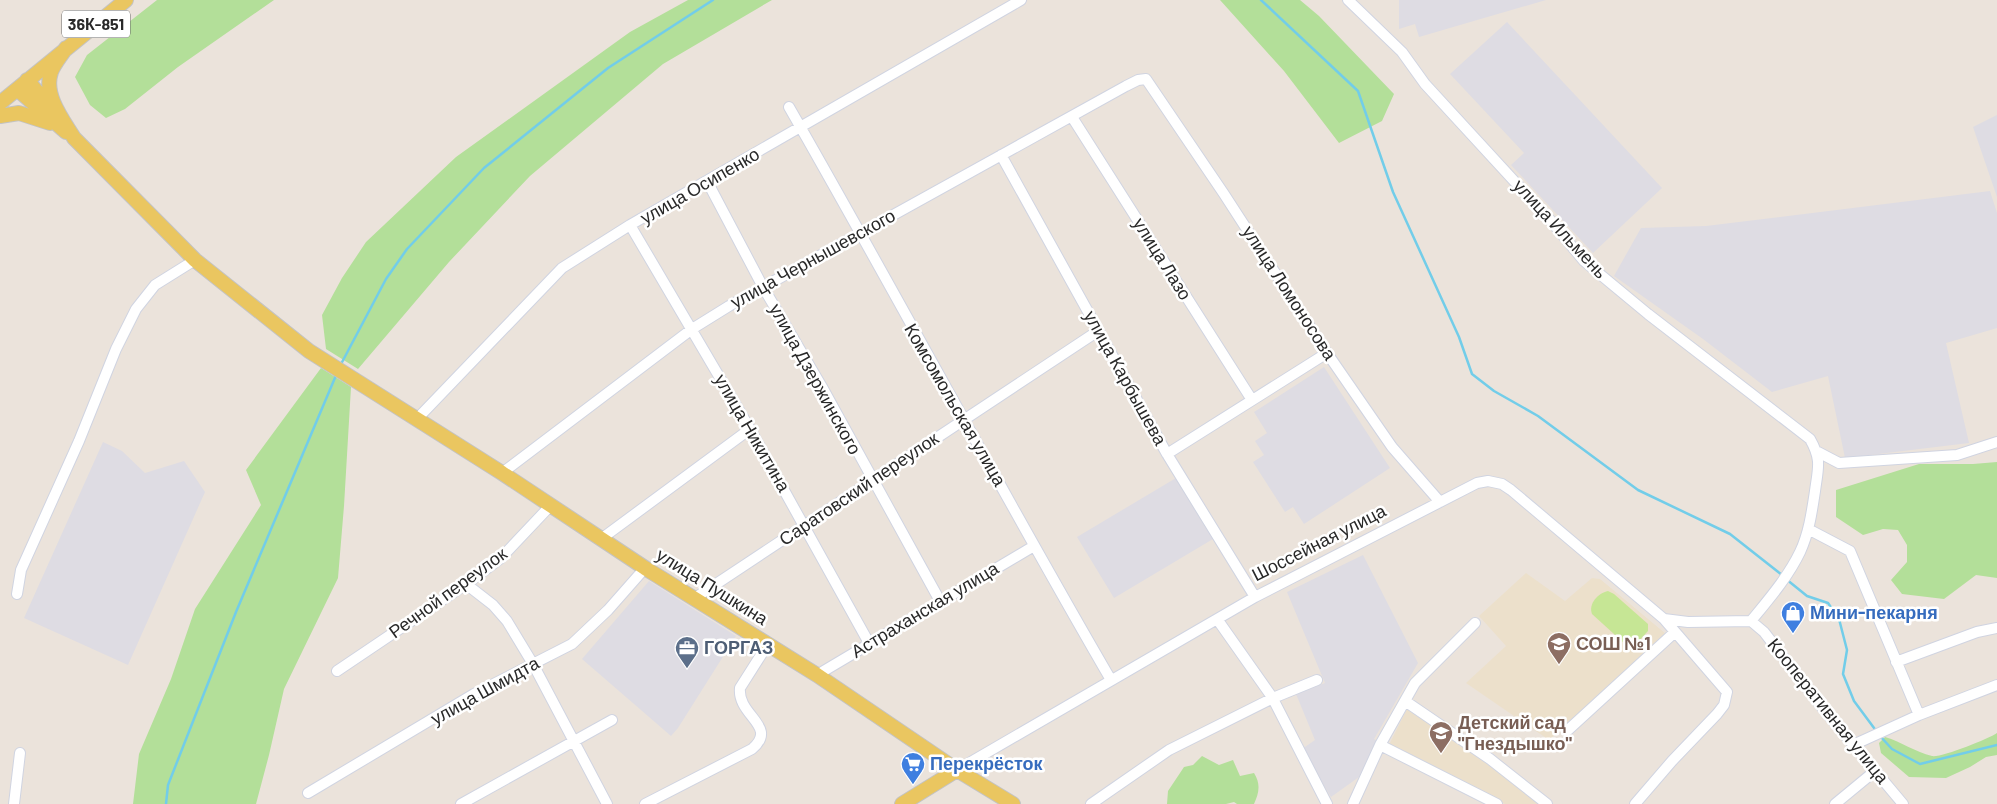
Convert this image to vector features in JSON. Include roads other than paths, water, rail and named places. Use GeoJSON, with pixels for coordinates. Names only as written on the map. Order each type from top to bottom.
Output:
{"type":"FeatureCollection","features":[{"type":"Feature","properties":{"kind":"main road","name":"36К-851"},"geometry":{"type":"LineString","coordinates":[[0,103],[126,0]]}},
{"type":"Feature","properties":{"kind":"main road"},"geometry":{"type":"LineString","coordinates":[[62,125],[51,96],[49,84],[51,72],[66,48]]}},
{"type":"Feature","properties":{"kind":"main road"},"geometry":{"type":"LineString","coordinates":[[22,85],[62,125]]}},
{"type":"Feature","properties":{"kind":"main road"},"geometry":{"type":"LineString","coordinates":[[0,116],[19,113],[62,125]]}},
{"type":"Feature","properties":{"kind":"main road","name":"улица Пушкина"},"geometry":{"type":"LineString","coordinates":[[62,125],[195,260],[309,351],[645,568],[817,675],[957,770],[1013,804]]}},
{"type":"Feature","properties":{"kind":"main road","name":"Шоссейная улица"},"geometry":{"type":"LineString","coordinates":[[910,802],[957,770]]}},
{"type":"Feature","properties":{"kind":"street","name":"улица Осипенко"},"geometry":{"type":"LineString","coordinates":[[416,420],[562,268],[630,225],[1021,0]]}},
{"type":"Feature","properties":{"kind":"street","name":"улица Ильмень"},"geometry":{"type":"LineString","coordinates":[[1348,0],[1402,52],[1425,84],[1551,220],[1584,260],[1648,314],[1810,439],[1818,452],[1839,463],[1956,455],[1997,442]]}},
{"type":"Feature","properties":{"kind":"street","name":"улица Чернышевского"},"geometry":{"type":"LineString","coordinates":[[502,474],[692,330],[729,306],[1126,86],[1138,80],[1146,79]]}},
{"type":"Feature","properties":{"kind":"street","name":"улица Ломоносова"},"geometry":{"type":"LineString","coordinates":[[1146,79],[1224,194],[1327,353],[1392,447],[1440,502]]}},
{"type":"Feature","properties":{"kind":"street","name":"Комсомольская улица"},"geometry":{"type":"LineString","coordinates":[[789,107],[1034,546],[1112,680]]}},
{"type":"Feature","properties":{"kind":"street","name":"улица Лазо"},"geometry":{"type":"LineString","coordinates":[[1072,117],[1252,400]]}},
{"type":"Feature","properties":{"kind":"street","name":"улица Карбышева"},"geometry":{"type":"LineString","coordinates":[[1001,155],[1167,454],[1256,597]]}},
{"type":"Feature","properties":{"kind":"street","name":"улица Дзержинского"},"geometry":{"type":"LineString","coordinates":[[708,181],[763,287],[822,387],[940,601]]}},
{"type":"Feature","properties":{"kind":"street","name":"улица Никитина"},"geometry":{"type":"LineString","coordinates":[[630,225],[805,525],[869,643]]}},
{"type":"Feature","properties":{"kind":"street"},"geometry":{"type":"LineString","coordinates":[[17,594],[21,570],[79,441],[116,349],[136,309],[155,285],[195,260]]}},
{"type":"Feature","properties":{"kind":"street","name":"Саратовский переулок"},"geometry":{"type":"LineString","coordinates":[[695,598],[1098,331]]}},
{"type":"Feature","properties":{"kind":"street"},"geometry":{"type":"LineString","coordinates":[[1167,454],[1327,353]]}},
{"type":"Feature","properties":{"kind":"street"},"geometry":{"type":"LineString","coordinates":[[601,538],[750,429]]}},
{"type":"Feature","properties":{"kind":"street"},"geometry":{"type":"LineString","coordinates":[[1664,619],[1688,622],[1751,621],[1792,568],[1801,550],[1808,529],[1819,464],[1818,452]]}},
{"type":"Feature","properties":{"kind":"street","name":"Шоссейная улица"},"geometry":{"type":"LineString","coordinates":[[957,770],[1256,597],[1477,483],[1488,481],[1502,484],[1664,619],[1727,692],[1724,705],[1635,804]]}},
{"type":"Feature","properties":{"kind":"street","name":"Речной переулок"},"geometry":{"type":"LineString","coordinates":[[337,670],[466,584],[501,558],[551,506]]}},
{"type":"Feature","properties":{"kind":"street"},"geometry":{"type":"LineString","coordinates":[[1808,529],[1850,551],[1920,716]]}},
{"type":"Feature","properties":{"kind":"street","name":"Астраханская улица"},"geometry":{"type":"LineString","coordinates":[[817,675],[1034,546]]}},
{"type":"Feature","properties":{"kind":"street","name":"улица Шмидта"},"geometry":{"type":"LineString","coordinates":[[308,793],[474,694],[572,644],[608,610],[645,568]]}},
{"type":"Feature","properties":{"kind":"street"},"geometry":{"type":"LineString","coordinates":[[466,584],[493,605],[507,621],[533,664],[607,804]]}},
{"type":"Feature","properties":{"kind":"street"},"geometry":{"type":"LineString","coordinates":[[1217,619],[1273,698],[1327,804]]}},
{"type":"Feature","properties":{"kind":"street","name":"Кооперативная улица"},"geometry":{"type":"LineString","coordinates":[[1751,621],[1769,638],[1853,745],[1903,804]]}},
{"type":"Feature","properties":{"kind":"street"},"geometry":{"type":"LineString","coordinates":[[1353,804],[1380,745],[1415,683],[1475,622]]}},
{"type":"Feature","properties":{"kind":"street"},"geometry":{"type":"LineString","coordinates":[[1896,662],[1977,632],[1997,628]]}},
{"type":"Feature","properties":{"kind":"street"},"geometry":{"type":"LineString","coordinates":[[1568,730],[1675,632]]}},
{"type":"Feature","properties":{"kind":"street"},"geometry":{"type":"LineString","coordinates":[[645,804],[752,749],[760,742],[763,734],[761,727],[748,713],[739,696],[740,688],[768,644]]}},
{"type":"Feature","properties":{"kind":"street"},"geometry":{"type":"LineString","coordinates":[[1091,804],[1169,750],[1273,698],[1317,680]]}},
{"type":"Feature","properties":{"kind":"street"},"geometry":{"type":"LineString","coordinates":[[1853,745],[1997,685]]}},
{"type":"Feature","properties":{"kind":"street"},"geometry":{"type":"LineString","coordinates":[[1405,701],[1490,759],[1548,804]]}},
{"type":"Feature","properties":{"kind":"street"},"geometry":{"type":"LineString","coordinates":[[461,804],[612,720]]}},
{"type":"Feature","properties":{"kind":"street"},"geometry":{"type":"LineString","coordinates":[[1380,745],[1497,804]]}},
{"type":"Feature","properties":{"kind":"street"},"geometry":{"type":"LineString","coordinates":[[14,804],[20,753]]}},
{"type":"Feature","properties":{"kind":"street"},"geometry":{"type":"LineString","coordinates":[[1835,804],[1875,771]]}},
{"type":"Feature","properties":{"kind":"waterway"},"geometry":{"type":"LineString","coordinates":[[340,366],[386,279],[407,249],[484,168],[608,68],[713,0]]}},
{"type":"Feature","properties":{"kind":"waterway"},"geometry":{"type":"LineString","coordinates":[[1261,0],[1358,91],[1393,192],[1459,337],[1472,374],[1494,391],[1538,416],[1638,490],[1730,534],[1782,575]]}},
{"type":"Feature","properties":{"kind":"waterway"},"geometry":{"type":"LineString","coordinates":[[166,804],[168,785],[236,612],[337,373]]}},
{"type":"Feature","properties":{"kind":"waterway"},"geometry":{"type":"LineString","coordinates":[[1786,579],[1807,596],[1828,603],[1839,619],[1847,650],[1843,674],[1854,701],[1877,732]]}},
{"type":"Feature","properties":{"kind":"waterway"},"geometry":{"type":"LineString","coordinates":[[1880,736],[1892,749],[1920,764],[1997,745]]}},
{"type":"Feature","properties":{"kind":"place","name":"Мини-пекарня"},"geometry":{"type":"Point","coordinates":[1793,634]}},
{"type":"Feature","properties":{"kind":"place","name":"СОШ №1"},"geometry":{"type":"Point","coordinates":[1559,665]}},
{"type":"Feature","properties":{"kind":"place","name":"ГОРГАЗ"},"geometry":{"type":"Point","coordinates":[687,669]}},
{"type":"Feature","properties":{"kind":"place","name":"Детский сад \"Гнездышко\""},"geometry":{"type":"Point","coordinates":[1441,754]}},
{"type":"Feature","properties":{"kind":"place","name":"Перекрёсток"},"geometry":{"type":"Point","coordinates":[913,785]}}]}
